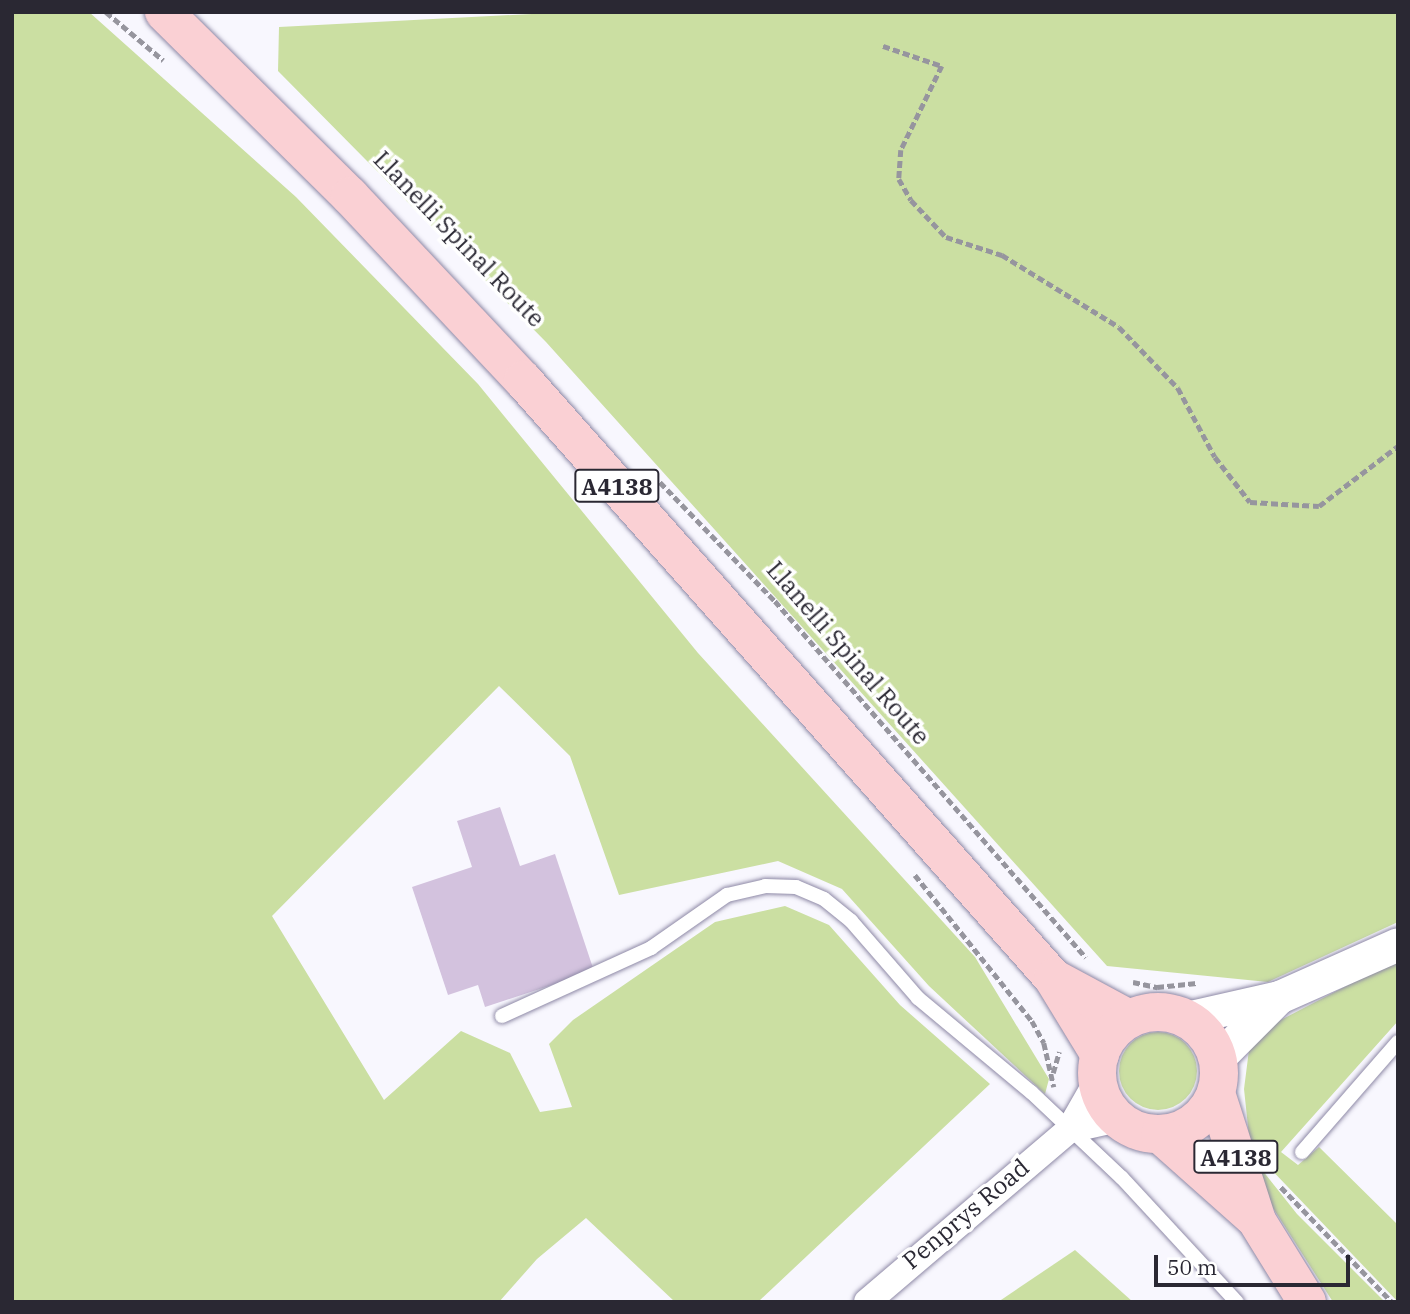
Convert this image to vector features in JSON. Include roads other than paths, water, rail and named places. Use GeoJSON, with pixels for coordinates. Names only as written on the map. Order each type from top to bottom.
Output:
{"type":"FeatureCollection","features":[{"type":"Feature","properties":{"kind":"highway","name":"A4138"},"geometry":{"type":"LineString","coordinates":[[164,12],[523,380],[1053,978],[1099,1068]]}},
{"type":"Feature","properties":{"kind":"highway","name":"A4138"},"geometry":{"type":"LineString","coordinates":[[1053,978],[1129,1019]]}},
{"type":"Feature","properties":{"kind":"highway"},"geometry":{"type":"LineString","coordinates":[[1157,1011],[1186,1018],[1206,1035],[1217,1076],[1194,1122],[1160,1134],[1118,1119],[1099,1068],[1111,1034],[1129,1019],[1157,1011]]}},
{"type":"Feature","properties":{"kind":"highway","name":"A4138"},"geometry":{"type":"LineString","coordinates":[[1217,1076],[1257,1221],[1307,1302]]}},
{"type":"Feature","properties":{"kind":"highway","name":"A4138"},"geometry":{"type":"LineString","coordinates":[[1160,1134],[1257,1221]]}},
{"type":"Feature","properties":{"kind":"street"},"geometry":{"type":"LineString","coordinates":[[1186,1018],[1279,997],[1398,944]]}},
{"type":"Feature","properties":{"kind":"street"},"geometry":{"type":"LineString","coordinates":[[1217,1076],[1279,997]]}},
{"type":"Feature","properties":{"kind":"street","name":"Penprys Road"},"geometry":{"type":"LineString","coordinates":[[867,1302],[1061,1121],[1099,1068]]}},
{"type":"Feature","properties":{"kind":"street","name":"Penprys Road"},"geometry":{"type":"LineString","coordinates":[[1061,1121],[1118,1119]]}},
{"type":"Feature","properties":{"kind":"lane"},"geometry":{"type":"LineString","coordinates":[[502,1016],[651,948],[727,895],[765,886],[796,887],[824,899],[852,921],[918,998],[1061,1121],[1237,1302]]}},
{"type":"Feature","properties":{"kind":"lane"},"geometry":{"type":"LineString","coordinates":[[1302,1152],[1398,1042]]}}]}
